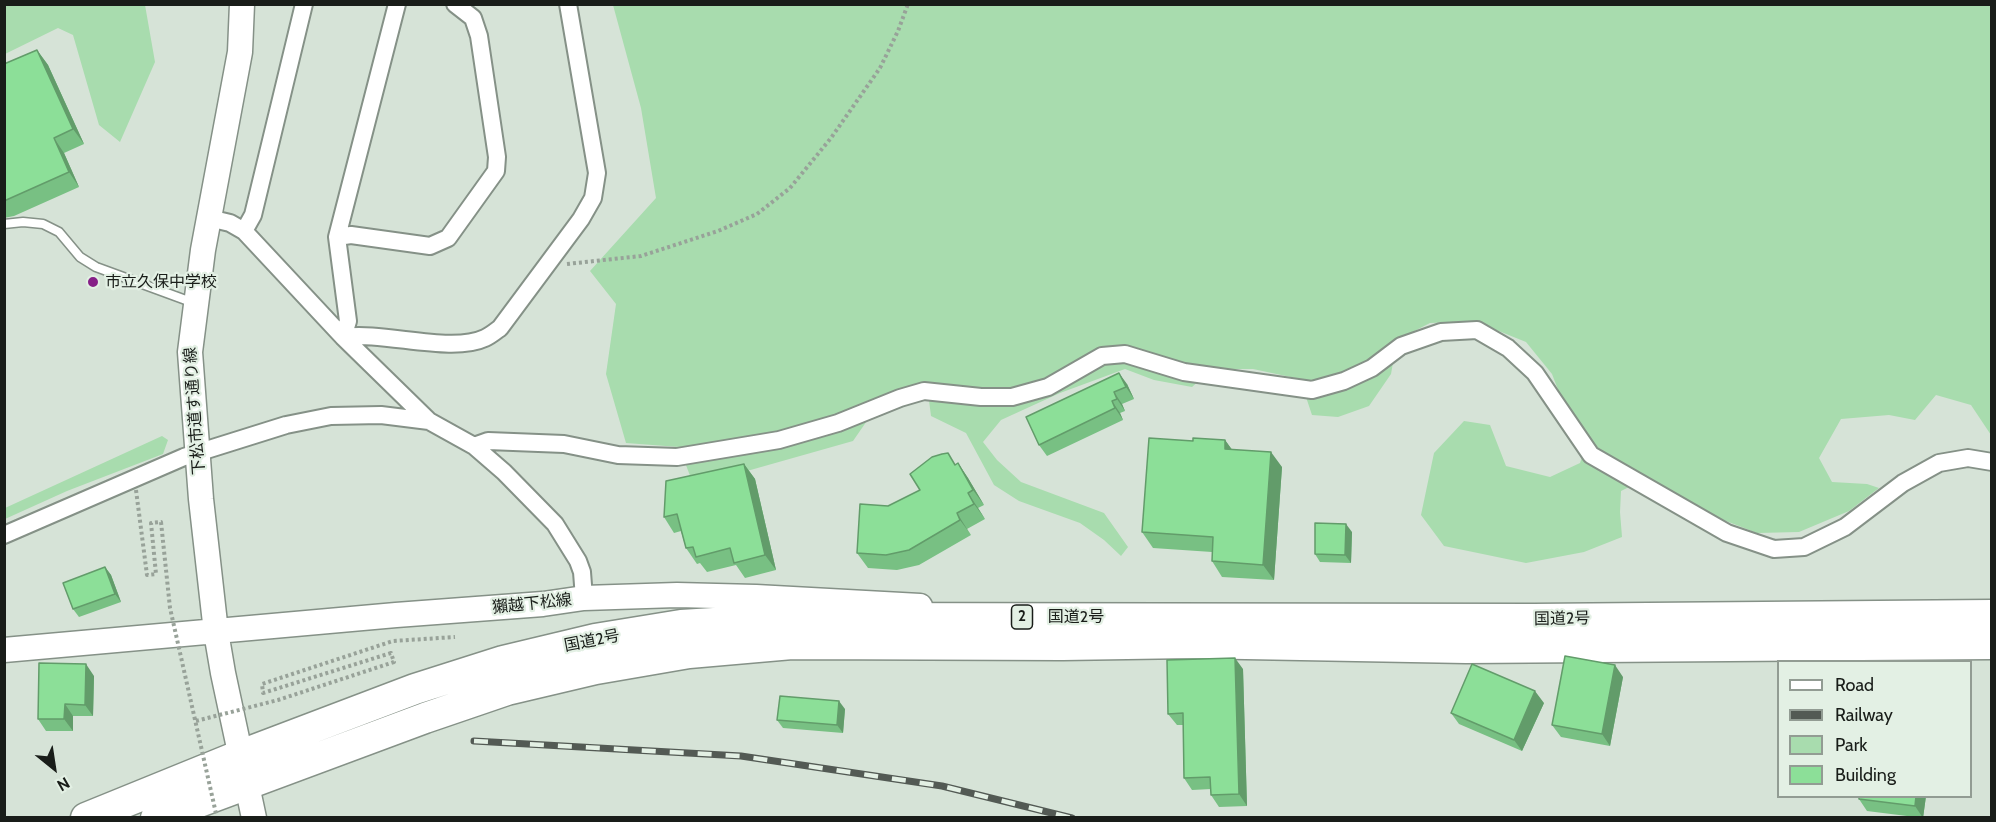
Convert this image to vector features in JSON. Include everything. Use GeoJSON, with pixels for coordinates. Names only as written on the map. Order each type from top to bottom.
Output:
{"type":"FeatureCollection","features":[{"type":"Feature","properties":{"kind":"highway","name":"国道2号"},"geometry":{"type":"LineString","coordinates":[[86,818],[241,755],[415,689],[503,660],[595,639],[681,625],[796,618],[1534,619],[1992,615]]}},
{"type":"Feature","properties":{"kind":"highway","name":"国道2号"},"geometry":{"type":"LineString","coordinates":[[156,818],[507,690],[596,669],[689,653],[792,644],[1191,644],[1466,648],[1992,644]]}},
{"type":"Feature","properties":{"kind":"main road","name":"下松市道す通り線"},"geometry":{"type":"LineString","coordinates":[[242,4],[240,52],[209,218],[195,303],[190,352],[216,632],[254,818]]}},
{"type":"Feature","properties":{"kind":"main road","name":"獺越下松線"},"geometry":{"type":"LineString","coordinates":[[4,650],[543,604],[584,598],[677,595],[878,602],[1059,617]]}},
{"type":"Feature","properties":{"kind":"street"},"geometry":{"type":"LineString","coordinates":[[244,231],[253,215],[304,4]]}},
{"type":"Feature","properties":{"kind":"street"},"geometry":{"type":"LineString","coordinates":[[343,337],[348,321],[337,237],[397,4]]}},
{"type":"Feature","properties":{"kind":"street"},"geometry":{"type":"LineString","coordinates":[[337,237],[351,235],[430,246],[448,238],[496,171],[497,157],[479,36],[473,18],[455,4]]}},
{"type":"Feature","properties":{"kind":"street"},"geometry":{"type":"LineString","coordinates":[[343,337],[360,335],[461,344],[485,338],[500,327],[581,219],[593,198],[597,173],[568,4]]}},
{"type":"Feature","properties":{"kind":"street"},"geometry":{"type":"LineString","coordinates":[[209,218],[230,223],[244,231],[343,337],[429,421],[474,446],[504,472],[555,524],[578,561],[582,573],[584,598]]}},
{"type":"Feature","properties":{"kind":"street"},"geometry":{"type":"LineString","coordinates":[[474,446],[488,441],[564,444],[618,455],[677,457],[778,440],[838,423],[900,398],[924,391],[981,397],[1012,397],[1048,387],[1102,356],[1125,354],[1184,372],[1312,390],[1344,381],[1372,368],[1401,346],[1441,332],[1477,330],[1508,348],[1535,373],[1591,455],[1727,533],[1774,549],[1804,547],[1845,527],[1903,483],[1939,463],[1968,458],[1992,462]]}},
{"type":"Feature","properties":{"kind":"street"},"geometry":{"type":"LineString","coordinates":[[4,535],[130,479],[198,453],[286,425],[331,416],[381,415],[429,421]]}},
{"type":"Feature","properties":{"kind":"lane"},"geometry":{"type":"LineString","coordinates":[[4,224],[23,222],[43,224],[59,232],[80,257],[96,267],[195,303]]}},
{"type":"Feature","properties":{"kind":"path"},"geometry":{"type":"LineString","coordinates":[[546,266],[641,256],[718,231],[757,214],[790,188],[831,138],[880,68],[908,4]]}},
{"type":"Feature","properties":{"kind":"path"},"geometry":{"type":"LineString","coordinates":[[136,490],[147,575],[156,574],[151,523],[160,522],[170,608],[218,818]]}},
{"type":"Feature","properties":{"kind":"path"},"geometry":{"type":"LineString","coordinates":[[196,721],[278,700],[394,662],[391,653],[263,693],[262,684],[393,641],[455,637]]}},
{"type":"Feature","properties":{"kind":"green space"},"geometry":{"type":"Polygon","coordinates":[[[5,4],[145,5],[155,62],[120,142],[99,125],[73,35],[58,28],[5,54],[5,4]]]}},
{"type":"Feature","properties":{"kind":"green space"},"geometry":{"type":"Polygon","coordinates":[[[613,5],[1991,5],[1991,435],[1971,405],[1936,395],[1915,420],[1889,415],[1841,419],[1819,458],[1832,482],[1867,484],[1879,488],[1849,511],[1799,532],[1757,533],[1695,509],[1645,479],[1621,491],[1622,537],[1584,552],[1526,563],[1444,546],[1421,515],[1434,453],[1464,421],[1490,425],[1506,466],[1550,477],[1580,463],[1588,440],[1565,408],[1552,374],[1526,342],[1474,321],[1430,323],[1397,340],[1391,374],[1369,406],[1338,417],[1312,415],[1300,379],[1253,369],[1212,369],[1192,387],[1154,380],[1125,369],[1060,393],[1001,420],[983,442],[997,460],[1021,482],[1104,513],[1128,547],[1121,556],[1104,540],[1080,523],[1019,501],[994,485],[966,433],[931,416],[927,385],[880,402],[853,441],[694,486],[679,447],[626,443],[606,374],[616,304],[590,271],[656,198],[641,108],[613,5]]]}},
{"type":"Feature","properties":{"kind":"green space"},"geometry":{"type":"Polygon","coordinates":[[[162,436],[168,440],[163,454],[67,491],[5,519],[5,508],[162,436]]]}},
{"type":"Feature","properties":{"kind":"building"},"geometry":{"type":"Polygon","coordinates":[[[37,50],[73,129],[54,138],[69,172],[4,201],[4,64],[37,50]]]}},
{"type":"Feature","properties":{"kind":"building"},"geometry":{"type":"Polygon","coordinates":[[[1119,373],[1126,387],[1114,392],[1117,399],[1112,401],[1115,408],[1039,445],[1026,417],[1119,373]]]}},
{"type":"Feature","properties":{"kind":"building"},"geometry":{"type":"Polygon","coordinates":[[[1149,438],[1193,441],[1193,438],[1225,440],[1225,449],[1271,452],[1263,565],[1212,561],[1213,537],[1142,532],[1149,438]]]}},
{"type":"Feature","properties":{"kind":"building"},"geometry":{"type":"Polygon","coordinates":[[[948,453],[955,465],[958,463],[973,490],[968,493],[974,504],[957,513],[960,520],[909,550],[886,555],[857,553],[860,504],[888,506],[920,490],[910,474],[932,457],[948,453]]]}},
{"type":"Feature","properties":{"kind":"building"},"geometry":{"type":"Polygon","coordinates":[[[744,464],[765,555],[734,563],[730,548],[696,557],[693,547],[686,548],[677,514],[664,517],[666,481],[744,464]]]}},
{"type":"Feature","properties":{"kind":"building"},"geometry":{"type":"Polygon","coordinates":[[[1315,523],[1346,524],[1345,555],[1315,554],[1315,523]]]}},
{"type":"Feature","properties":{"kind":"building"},"geometry":{"type":"Polygon","coordinates":[[[105,567],[115,594],[73,609],[63,583],[105,567]]]}},
{"type":"Feature","properties":{"kind":"building"},"geometry":{"type":"Polygon","coordinates":[[[1565,656],[1615,665],[1602,734],[1552,725],[1565,656]]]}},
{"type":"Feature","properties":{"kind":"building"},"geometry":{"type":"Polygon","coordinates":[[[1235,658],[1239,794],[1211,795],[1210,777],[1184,778],[1183,713],[1168,714],[1167,660],[1235,658]]]}},
{"type":"Feature","properties":{"kind":"building"},"geometry":{"type":"Polygon","coordinates":[[[39,663],[86,664],[85,705],[65,704],[64,719],[38,719],[39,663]]]}},
{"type":"Feature","properties":{"kind":"building"},"geometry":{"type":"Polygon","coordinates":[[[1472,664],[1535,691],[1514,740],[1451,713],[1472,664]]]}},
{"type":"Feature","properties":{"kind":"building"},"geometry":{"type":"Polygon","coordinates":[[[780,696],[839,701],[837,725],[777,720],[780,696]]]}},
{"type":"Feature","properties":{"kind":"building"},"geometry":{"type":"Polygon","coordinates":[[[1859,798],[1916,798],[1915,806],[1859,798]]]}},
{"type":"Feature","properties":{"kind":"railway"},"geometry":{"type":"LineString","coordinates":[[474,741],[741,756],[942,786],[1072,818]]}},
{"type":"Feature","properties":{"kind":"place","name":"市立久保中学校"},"geometry":{"type":"Point","coordinates":[93,282]}}]}
